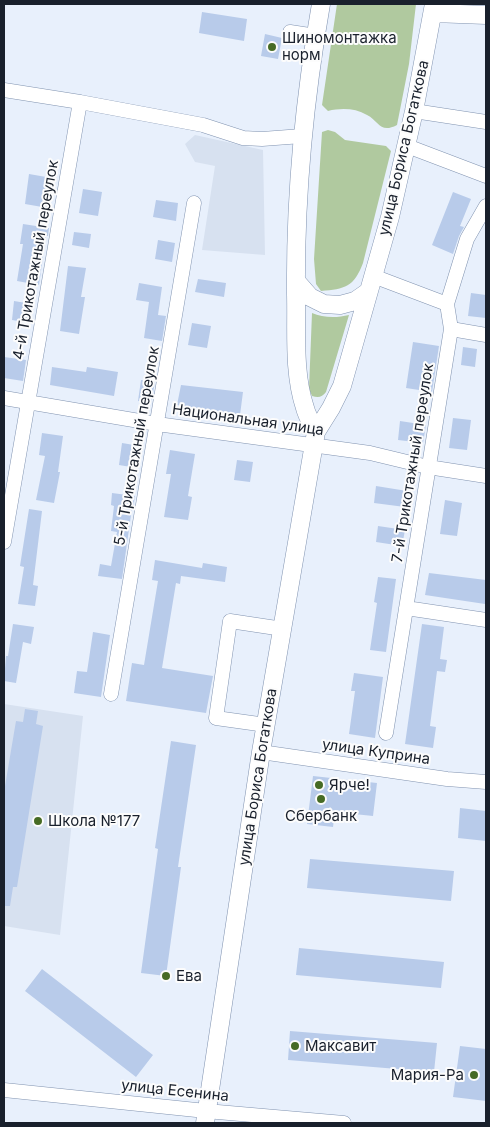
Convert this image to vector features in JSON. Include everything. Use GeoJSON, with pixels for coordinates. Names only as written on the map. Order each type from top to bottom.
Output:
{"type":"FeatureCollection","features":[{"type":"Feature","properties":{"kind":"main road"},"geometry":{"type":"LineString","coordinates":[[315,439],[304,407],[297,374],[296,281],[298,189],[302,136],[321,4]]}},
{"type":"Feature","properties":{"kind":"main road"},"geometry":{"type":"LineString","coordinates":[[434,8],[486,15]]}},
{"type":"Feature","properties":{"kind":"main road","name":"улица Бориса Богаткова"},"geometry":{"type":"LineString","coordinates":[[206,1117],[261,752],[315,439],[342,386],[390,217],[407,146],[434,8]]}},
{"type":"Feature","properties":{"kind":"main road"},"geometry":{"type":"LineString","coordinates":[[296,281],[310,297],[324,304],[340,305],[356,301],[371,284]]}},
{"type":"Feature","properties":{"kind":"street"},"geometry":{"type":"LineString","coordinates":[[290,32],[316,36]]}},
{"type":"Feature","properties":{"kind":"street"},"geometry":{"type":"LineString","coordinates":[[4,90],[203,125],[243,138],[262,140],[302,136]]}},
{"type":"Feature","properties":{"kind":"street","name":"4-й Трикотажный переулок"},"geometry":{"type":"LineString","coordinates":[[4,542],[80,102]]}},
{"type":"Feature","properties":{"kind":"street"},"geometry":{"type":"LineString","coordinates":[[414,111],[486,122]]}},
{"type":"Feature","properties":{"kind":"street"},"geometry":{"type":"LineString","coordinates":[[407,146],[486,176]]}},
{"type":"Feature","properties":{"kind":"street","name":"5-й Трикотажный переулок"},"geometry":{"type":"LineString","coordinates":[[111,694],[194,203]]}},
{"type":"Feature","properties":{"kind":"street","name":"7-й Трикотажный переулок"},"geometry":{"type":"LineString","coordinates":[[386,733],[450,329],[447,304],[468,239],[486,206]]}},
{"type":"Feature","properties":{"kind":"street"},"geometry":{"type":"LineString","coordinates":[[371,284],[447,304]]}},
{"type":"Feature","properties":{"kind":"street"},"geometry":{"type":"LineString","coordinates":[[450,329],[486,335]]}},
{"type":"Feature","properties":{"kind":"street","name":"Национальная улица"},"geometry":{"type":"LineString","coordinates":[[4,398],[157,424],[315,439],[428,467],[486,476]]}},
{"type":"Feature","properties":{"kind":"street"},"geometry":{"type":"LineString","coordinates":[[406,608],[486,620]]}},
{"type":"Feature","properties":{"kind":"street"},"geometry":{"type":"LineString","coordinates":[[266,725],[216,718],[230,621],[283,629]]}},
{"type":"Feature","properties":{"kind":"street","name":"улица Куприна"},"geometry":{"type":"LineString","coordinates":[[261,752],[447,779],[486,782]]}},
{"type":"Feature","properties":{"kind":"street","name":"улица Есенина"},"geometry":{"type":"LineString","coordinates":[[4,1090],[206,1117],[344,1123]]}},
{"type":"Feature","properties":{"kind":"shaded area"},"geometry":{"type":"Polygon","coordinates":[[[195,135],[263,150],[265,255],[202,250],[215,166],[195,162],[185,144],[195,135]]]}},
{"type":"Feature","properties":{"kind":"shaded area","name":"Школа №177"},"geometry":{"type":"Polygon","coordinates":[[[4,704],[83,716],[60,935],[4,926],[4,704]]]}},
{"type":"Feature","properties":{"kind":"green space"},"geometry":{"type":"Polygon","coordinates":[[[337,4],[416,4],[409,64],[397,125],[387,128],[383,127],[358,111],[338,109],[328,111],[322,105],[337,4]]]}},
{"type":"Feature","properties":{"kind":"green space"},"geometry":{"type":"Polygon","coordinates":[[[328,130],[335,132],[345,140],[386,146],[391,151],[360,271],[348,285],[342,288],[321,291],[316,284],[314,259],[322,132],[328,130]]]}},
{"type":"Feature","properties":{"kind":"green space"},"geometry":{"type":"Polygon","coordinates":[[[312,313],[330,317],[349,315],[326,392],[318,397],[312,396],[309,389],[312,313]]]}},
{"type":"Feature","properties":{"kind":"building"},"geometry":{"type":"Polygon","coordinates":[[[202,12],[247,19],[244,41],[199,33],[202,12]]]}},
{"type":"Feature","properties":{"kind":"building","name":"Шиномонтажка норм"},"geometry":{"type":"Polygon","coordinates":[[[265,34],[282,38],[278,59],[261,56],[265,34]]]}},
{"type":"Feature","properties":{"kind":"building"},"geometry":{"type":"Polygon","coordinates":[[[29,174],[52,178],[48,208],[25,204],[29,174]]]}},
{"type":"Feature","properties":{"kind":"building"},"geometry":{"type":"Polygon","coordinates":[[[83,189],[102,192],[98,216],[79,213],[83,189]]]}},
{"type":"Feature","properties":{"kind":"building"},"geometry":{"type":"Polygon","coordinates":[[[453,192],[471,199],[460,226],[464,227],[453,254],[432,245],[453,192]]]}},
{"type":"Feature","properties":{"kind":"building"},"geometry":{"type":"Polygon","coordinates":[[[156,200],[178,203],[176,221],[153,217],[156,200]]]}},
{"type":"Feature","properties":{"kind":"building"},"geometry":{"type":"Polygon","coordinates":[[[23,224],[49,228],[48,236],[46,236],[39,285],[17,281],[23,244],[20,244],[23,224]]]}},
{"type":"Feature","properties":{"kind":"building"},"geometry":{"type":"Polygon","coordinates":[[[74,232],[91,234],[89,248],[72,245],[74,232]]]}},
{"type":"Feature","properties":{"kind":"building"},"geometry":{"type":"Polygon","coordinates":[[[158,240],[175,243],[172,262],[155,259],[158,240]]]}},
{"type":"Feature","properties":{"kind":"building"},"geometry":{"type":"Polygon","coordinates":[[[68,266],[86,268],[81,297],[85,297],[79,334],[60,331],[68,266]]]}},
{"type":"Feature","properties":{"kind":"building"},"geometry":{"type":"Polygon","coordinates":[[[198,279],[226,283],[224,297],[195,292],[198,279]]]}},
{"type":"Feature","properties":{"kind":"building"},"geometry":{"type":"Polygon","coordinates":[[[139,283],[162,287],[158,315],[166,316],[162,341],[144,338],[149,302],[136,300],[139,283]]]}},
{"type":"Feature","properties":{"kind":"building"},"geometry":{"type":"Polygon","coordinates":[[[471,293],[486,295],[486,318],[468,316],[471,293]]]}},
{"type":"Feature","properties":{"kind":"building"},"geometry":{"type":"Polygon","coordinates":[[[14,301],[32,304],[30,323],[12,320],[14,301]]]}},
{"type":"Feature","properties":{"kind":"building"},"geometry":{"type":"Polygon","coordinates":[[[192,323],[211,326],[207,348],[188,345],[192,323]]]}},
{"type":"Feature","properties":{"kind":"building"},"geometry":{"type":"Polygon","coordinates":[[[413,342],[439,346],[432,392],[406,388],[413,342]]]}},
{"type":"Feature","properties":{"kind":"building"},"geometry":{"type":"Polygon","coordinates":[[[463,347],[477,349],[475,367],[461,365],[463,347]]]}},
{"type":"Feature","properties":{"kind":"building"},"geometry":{"type":"Polygon","coordinates":[[[4,357],[26,360],[23,381],[4,378],[4,357]]]}},
{"type":"Feature","properties":{"kind":"building"},"geometry":{"type":"Polygon","coordinates":[[[52,367],[86,372],[87,367],[118,372],[114,396],[50,385],[52,367]]]}},
{"type":"Feature","properties":{"kind":"building"},"geometry":{"type":"Polygon","coordinates":[[[141,380],[155,382],[151,403],[138,401],[141,380]]]}},
{"type":"Feature","properties":{"kind":"building"},"geometry":{"type":"Polygon","coordinates":[[[181,385],[243,392],[240,415],[177,405],[181,385]]]}},
{"type":"Feature","properties":{"kind":"building"},"geometry":{"type":"Polygon","coordinates":[[[453,418],[471,420],[467,450],[449,448],[453,418]]]}},
{"type":"Feature","properties":{"kind":"building"},"geometry":{"type":"Polygon","coordinates":[[[400,421],[426,425],[423,443],[398,440],[400,421]]]}},
{"type":"Feature","properties":{"kind":"building"},"geometry":{"type":"Polygon","coordinates":[[[42,433],[63,436],[58,472],[60,472],[54,503],[36,500],[45,456],[39,455],[42,433]]]}},
{"type":"Feature","properties":{"kind":"building"},"geometry":{"type":"Polygon","coordinates":[[[122,443],[134,445],[131,467],[119,465],[122,443]]]}},
{"type":"Feature","properties":{"kind":"building"},"geometry":{"type":"Polygon","coordinates":[[[170,450],[195,454],[188,496],[192,497],[188,520],[164,517],[171,474],[166,474],[170,450]]]}},
{"type":"Feature","properties":{"kind":"building"},"geometry":{"type":"Polygon","coordinates":[[[237,460],[253,462],[250,482],[234,480],[237,460]]]}},
{"type":"Feature","properties":{"kind":"building"},"geometry":{"type":"Polygon","coordinates":[[[376,486],[407,491],[405,507],[374,503],[376,486]]]}},
{"type":"Feature","properties":{"kind":"building"},"geometry":{"type":"Polygon","coordinates":[[[112,493],[135,496],[122,579],[98,576],[100,564],[111,566],[117,532],[111,531],[114,506],[111,505],[112,493]]]}},
{"type":"Feature","properties":{"kind":"building"},"geometry":{"type":"Polygon","coordinates":[[[445,500],[462,503],[457,536],[440,534],[445,500]]]}},
{"type":"Feature","properties":{"kind":"building"},"geometry":{"type":"Polygon","coordinates":[[[29,509],[42,511],[33,585],[38,586],[35,606],[18,604],[24,567],[20,566],[29,509]]]}},
{"type":"Feature","properties":{"kind":"building"},"geometry":{"type":"Polygon","coordinates":[[[378,526],[405,530],[402,546],[376,542],[378,526]]]}},
{"type":"Feature","properties":{"kind":"building"},"geometry":{"type":"Polygon","coordinates":[[[155,560],[202,568],[203,563],[227,567],[225,582],[181,576],[180,584],[176,583],[162,668],[213,676],[206,713],[126,701],[132,663],[144,665],[158,581],[152,580],[155,560]]]}},
{"type":"Feature","properties":{"kind":"building"},"geometry":{"type":"Polygon","coordinates":[[[429,573],[486,580],[485,604],[425,595],[429,573]]]}},
{"type":"Feature","properties":{"kind":"building"},"geometry":{"type":"Polygon","coordinates":[[[378,577],[396,579],[386,652],[370,650],[377,603],[374,602],[378,577]]]}},
{"type":"Feature","properties":{"kind":"building"},"geometry":{"type":"Polygon","coordinates":[[[13,624],[34,627],[31,644],[23,642],[16,683],[4,681],[6,656],[8,656],[13,624]]]}},
{"type":"Feature","properties":{"kind":"building"},"geometry":{"type":"Polygon","coordinates":[[[422,624],[444,627],[440,659],[447,660],[445,672],[437,671],[430,726],[436,727],[433,748],[405,744],[422,624]]]}},
{"type":"Feature","properties":{"kind":"building"},"geometry":{"type":"Polygon","coordinates":[[[93,632],[110,635],[101,697],[74,693],[77,671],[87,672],[93,632]]]}},
{"type":"Feature","properties":{"kind":"building"},"geometry":{"type":"Polygon","coordinates":[[[354,673],[383,677],[375,738],[349,734],[355,691],[351,691],[354,673]]]}},
{"type":"Feature","properties":{"kind":"building","name":"Школа №177"},"geometry":{"type":"Polygon","coordinates":[[[25,709],[38,711],[36,724],[43,726],[17,887],[13,887],[10,906],[4,906],[4,792],[16,721],[23,722],[25,709]]]}},
{"type":"Feature","properties":{"kind":"building"},"geometry":{"type":"Polygon","coordinates":[[[171,741],[196,745],[178,867],[181,867],[166,976],[141,973],[158,849],[155,848],[171,741]]]}},
{"type":"Feature","properties":{"kind":"building"},"geometry":{"type":"Polygon","coordinates":[[[313,776],[377,783],[373,816],[335,812],[333,827],[307,824],[313,776]]]}},
{"type":"Feature","properties":{"kind":"building"},"geometry":{"type":"Polygon","coordinates":[[[460,808],[486,811],[486,841],[458,838],[460,808]]]}},
{"type":"Feature","properties":{"kind":"building"},"geometry":{"type":"Polygon","coordinates":[[[310,859],[454,871],[451,901],[307,888],[310,859]]]}},
{"type":"Feature","properties":{"kind":"building"},"geometry":{"type":"Polygon","coordinates":[[[299,948],[444,962],[441,988],[296,975],[299,948]]]}},
{"type":"Feature","properties":{"kind":"building"},"geometry":{"type":"Polygon","coordinates":[[[42,969],[153,1055],[136,1077],[25,991],[42,969]]]}},
{"type":"Feature","properties":{"kind":"building"},"geometry":{"type":"Polygon","coordinates":[[[290,1031],[437,1043],[434,1072],[288,1060],[290,1031]]]}},
{"type":"Feature","properties":{"kind":"building"},"geometry":{"type":"Polygon","coordinates":[[[460,1046],[486,1049],[486,1101],[453,1097],[460,1046]]]}},
{"type":"Feature","properties":{"kind":"place","name":"Шиномонтажка норм"},"geometry":{"type":"Point","coordinates":[272,47]}},
{"type":"Feature","properties":{"kind":"place","name":"Ярче!"},"geometry":{"type":"Point","coordinates":[319,785]}},
{"type":"Feature","properties":{"kind":"place","name":"Сбербанк"},"geometry":{"type":"Point","coordinates":[321,799]}},
{"type":"Feature","properties":{"kind":"place","name":"Школа №177"},"geometry":{"type":"Point","coordinates":[38,821]}},
{"type":"Feature","properties":{"kind":"place","name":"Ева"},"geometry":{"type":"Point","coordinates":[166,976]}},
{"type":"Feature","properties":{"kind":"place","name":"Максавит"},"geometry":{"type":"Point","coordinates":[295,1046]}},
{"type":"Feature","properties":{"kind":"place","name":"Мария-Ра"},"geometry":{"type":"Point","coordinates":[474,1075]}}]}
